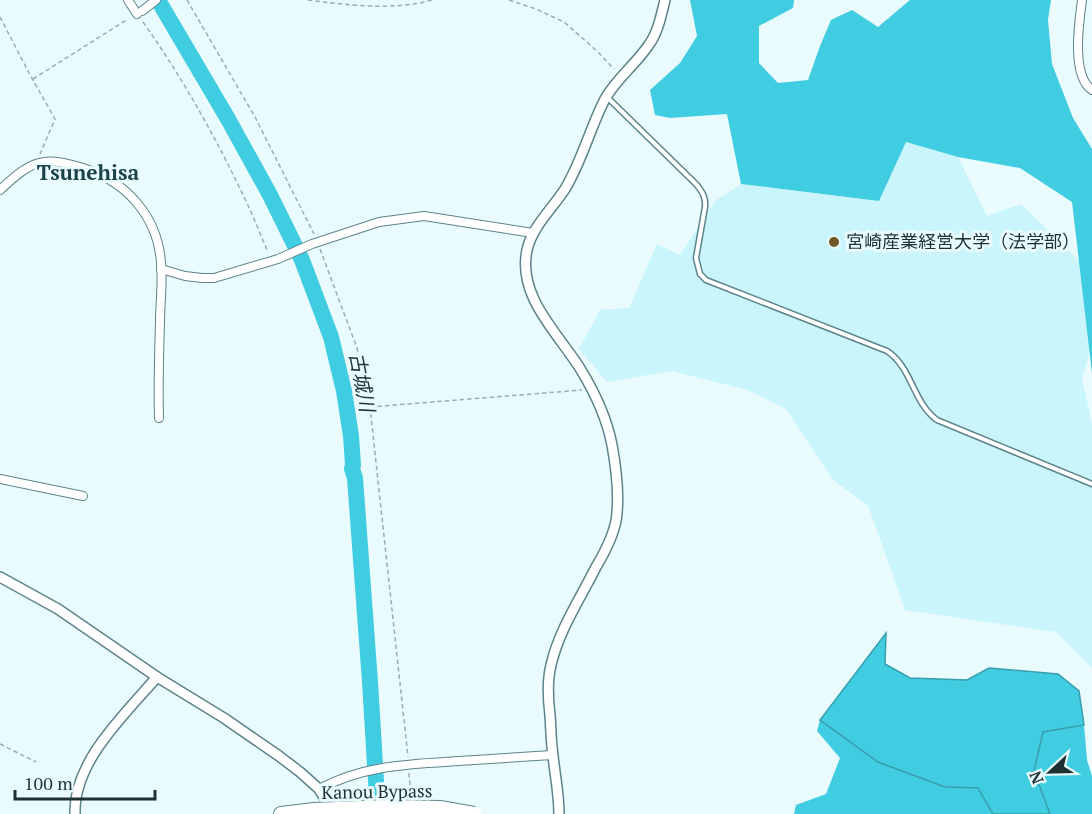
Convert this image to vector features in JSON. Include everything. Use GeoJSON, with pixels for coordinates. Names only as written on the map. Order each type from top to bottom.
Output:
{"type":"FeatureCollection","features":[{"type":"Feature","properties":{"kind":"highway","name":"Kanou Bypass"},"geometry":{"type":"LineString","coordinates":[[281,814],[386,807],[440,808],[474,814]]}},
{"type":"Feature","properties":{"kind":"street"},"geometry":{"type":"LineString","coordinates":[[128,0],[140,12],[156,0]]}},
{"type":"Feature","properties":{"kind":"street"},"geometry":{"type":"LineString","coordinates":[[559,814],[548,697],[550,668],[559,639],[605,551],[617,515],[617,486],[612,444],[603,416],[592,389],[580,369],[538,309],[528,287],[527,251],[533,233],[575,171],[590,131],[607,96],[649,46],[659,26],[665,0]]}},
{"type":"Feature","properties":{"kind":"street"},"geometry":{"type":"LineString","coordinates":[[1082,0],[1078,25],[1078,63],[1086,87],[1092,90]]}},
{"type":"Feature","properties":{"kind":"street"},"geometry":{"type":"LineString","coordinates":[[0,190],[21,171],[43,162],[56,162],[95,172],[114,183],[125,190],[148,216],[158,245],[161,269],[159,418]]}},
{"type":"Feature","properties":{"kind":"street"},"geometry":{"type":"LineString","coordinates":[[161,269],[185,276],[214,278],[274,260],[379,222],[424,216],[533,233]]}},
{"type":"Feature","properties":{"kind":"street"},"geometry":{"type":"LineString","coordinates":[[0,479],[83,496]]}},
{"type":"Feature","properties":{"kind":"street"},"geometry":{"type":"LineString","coordinates":[[0,577],[58,609],[157,677],[224,718],[300,772],[319,789],[335,814]]}},
{"type":"Feature","properties":{"kind":"street"},"geometry":{"type":"LineString","coordinates":[[75,814],[74,804],[80,781],[90,758],[157,677]]}},
{"type":"Feature","properties":{"kind":"street"},"geometry":{"type":"LineString","coordinates":[[319,789],[359,772],[399,765],[552,755]]}},
{"type":"Feature","properties":{"kind":"lane"},"geometry":{"type":"LineString","coordinates":[[607,96],[697,185],[703,194],[706,200],[696,258],[700,274],[706,280],[887,351],[897,359],[928,414],[937,420],[1092,484]]}},
{"type":"Feature","properties":{"kind":"path"},"geometry":{"type":"LineString","coordinates":[[187,0],[255,117],[315,244],[357,348],[370,407],[412,804]]}},
{"type":"Feature","properties":{"kind":"path"},"geometry":{"type":"LineString","coordinates":[[308,0],[344,5],[398,5],[432,0]]}},
{"type":"Feature","properties":{"kind":"path"},"geometry":{"type":"LineString","coordinates":[[509,0],[564,22],[622,76]]}},
{"type":"Feature","properties":{"kind":"path"},"geometry":{"type":"LineString","coordinates":[[32,79],[140,12],[205,121],[274,260]]}},
{"type":"Feature","properties":{"kind":"path"},"geometry":{"type":"LineString","coordinates":[[0,17],[55,119],[36,164]]}},
{"type":"Feature","properties":{"kind":"path"},"geometry":{"type":"LineString","coordinates":[[370,407],[592,389]]}},
{"type":"Feature","properties":{"kind":"path"},"geometry":{"type":"LineString","coordinates":[[0,744],[36,762]]}},
{"type":"Feature","properties":{"kind":"shaded area"},"geometry":{"type":"Polygon","coordinates":[[[690,0],[794,0],[793,8],[759,26],[759,63],[778,83],[808,80],[831,20],[852,10],[878,27],[910,0],[1051,0],[1048,20],[1052,64],[1073,118],[1092,149],[1092,373],[1072,202],[1020,168],[958,157],[906,142],[879,201],[741,184],[727,114],[670,118],[655,115],[650,90],[680,63],[697,36],[690,0]]]}},
{"type":"Feature","properties":{"kind":"shaded area"},"geometry":{"type":"Polygon","coordinates":[[[905,142],[958,157],[987,216],[1021,204],[1092,273],[1092,347],[1082,377],[1092,424],[1092,668],[1056,632],[905,610],[868,505],[834,481],[786,409],[748,390],[671,371],[607,382],[579,349],[600,310],[629,308],[657,244],[680,255],[715,201],[741,184],[879,201],[905,142]]]}},
{"type":"Feature","properties":{"kind":"shaded area"},"geometry":{"type":"Polygon","coordinates":[[[886,633],[885,664],[910,678],[967,680],[989,668],[1058,674],[1079,691],[1084,725],[1043,732],[1034,771],[1050,814],[993,814],[978,788],[945,787],[878,762],[820,720],[886,633]]]}},
{"type":"Feature","properties":{"kind":"shaded area"},"geometry":{"type":"Polygon","coordinates":[[[820,720],[878,762],[945,787],[978,788],[993,814],[794,814],[796,805],[826,794],[840,758],[817,731],[820,720]]]}},
{"type":"Feature","properties":{"kind":"shaded area"},"geometry":{"type":"Polygon","coordinates":[[[1084,725],[1087,760],[1092,776],[1092,814],[1050,814],[1034,771],[1043,732],[1084,725]]]}},
{"type":"Feature","properties":{"kind":"waterway","name":"古城川"},"geometry":{"type":"LineString","coordinates":[[158,0],[270,195],[302,260],[331,337],[344,391],[351,436],[378,814]]}},
{"type":"Feature","properties":{"kind":"place","name":"宮崎産業経営大学（法学部）"},"geometry":{"type":"Point","coordinates":[834,242]}},
{"type":"Feature","properties":{"kind":"district","name":"Tsunehisa"},"geometry":{"type":"Point","coordinates":[88,173]}}]}
